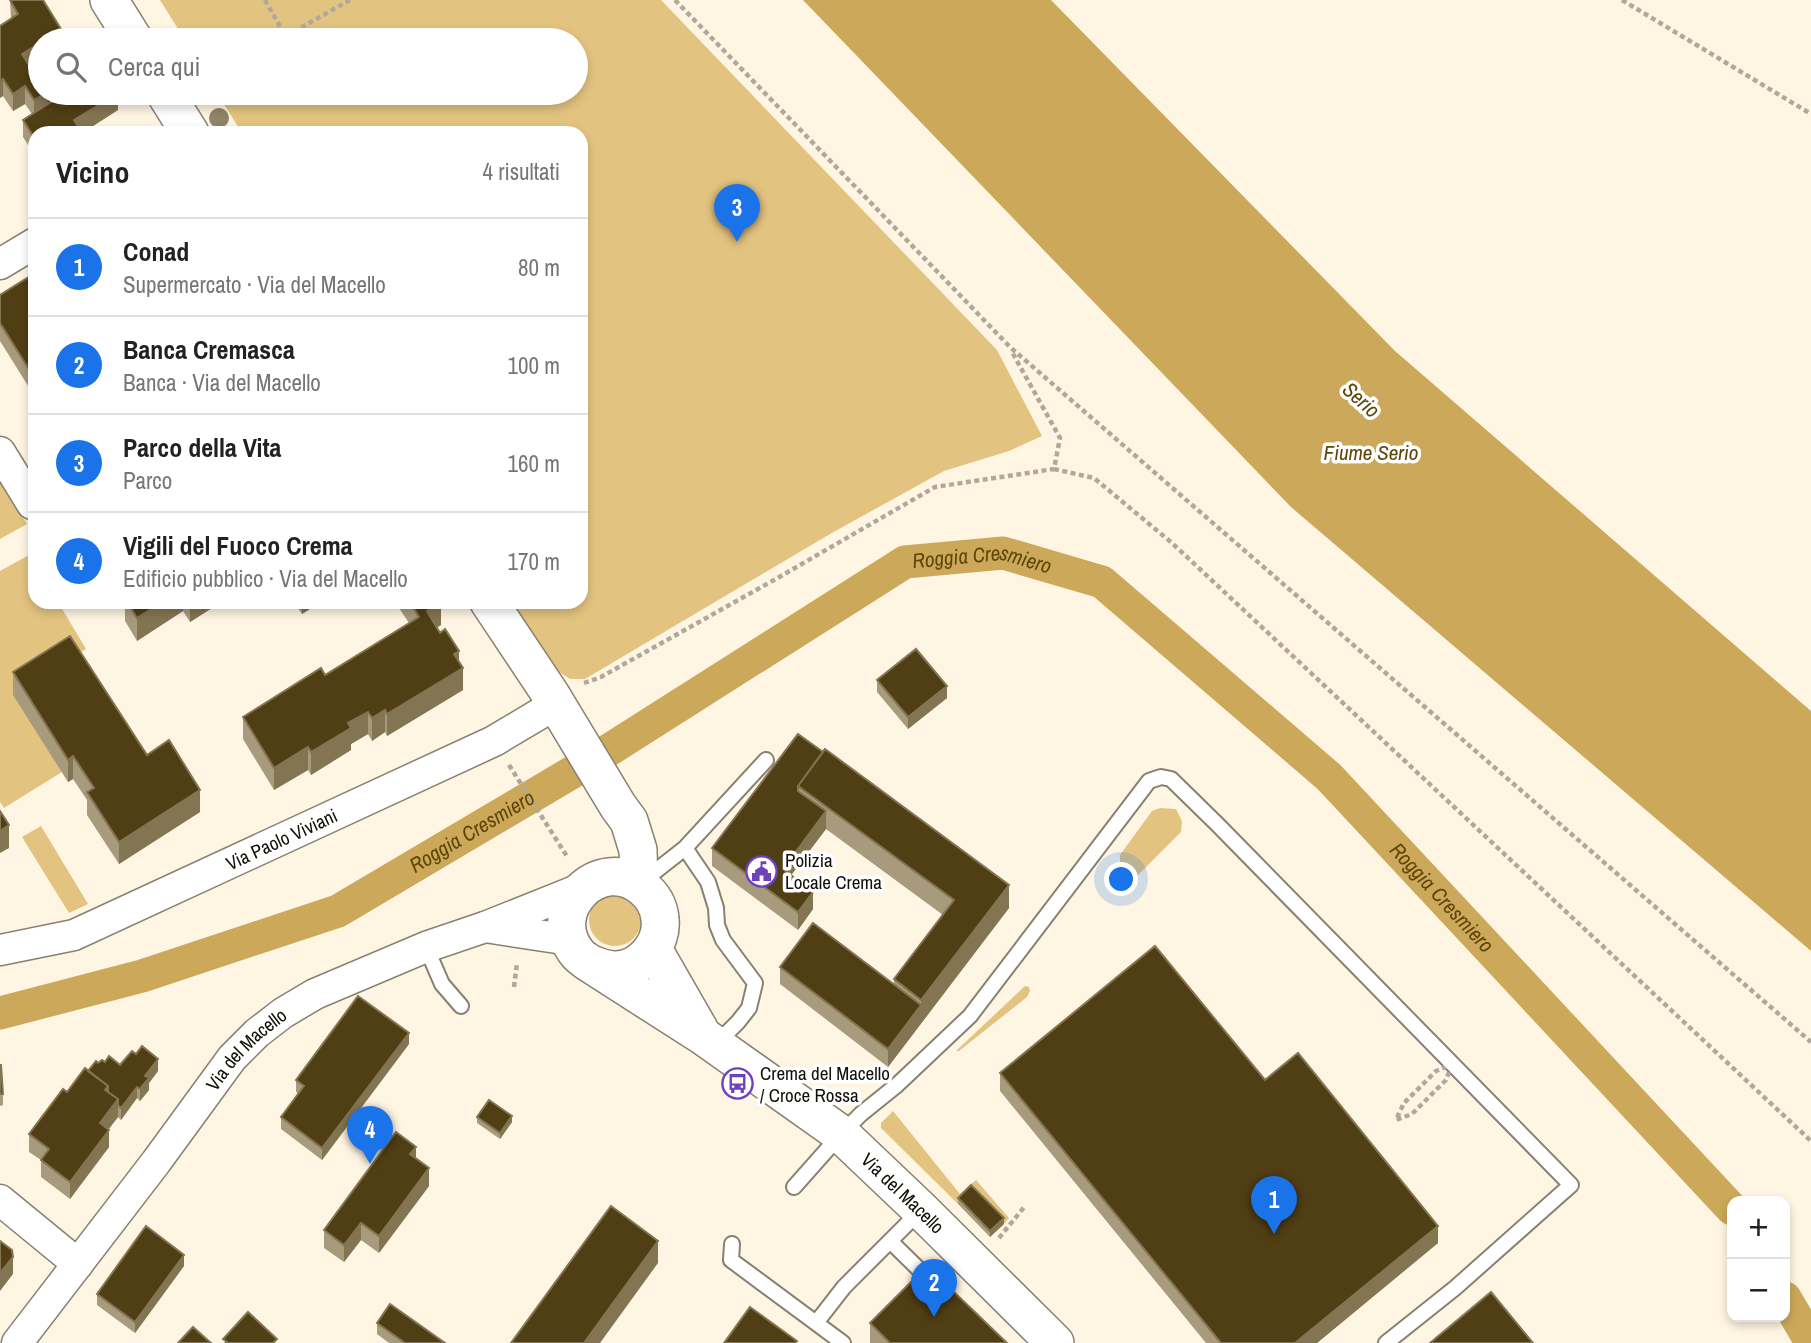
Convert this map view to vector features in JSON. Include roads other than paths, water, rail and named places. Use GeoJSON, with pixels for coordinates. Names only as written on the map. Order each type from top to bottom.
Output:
{"type":"FeatureCollection","features":[{"type":"Feature","properties":{"kind":"street"},"geometry":{"type":"LineString","coordinates":[[109,0],[126,28]]}},
{"type":"Feature","properties":{"kind":"street"},"geometry":{"type":"LineString","coordinates":[[172,105],[186,126]]}},
{"type":"Feature","properties":{"kind":"street"},"geometry":{"type":"LineString","coordinates":[[0,264],[28,247]]}},
{"type":"Feature","properties":{"kind":"street"},"geometry":{"type":"LineString","coordinates":[[0,452],[28,498]]}},
{"type":"Feature","properties":{"kind":"street"},"geometry":{"type":"LineString","coordinates":[[494,609],[629,821],[638,850],[639,884]]}},
{"type":"Feature","properties":{"kind":"street","name":"Via Paolo Viviani"},"geometry":{"type":"LineString","coordinates":[[0,950],[74,935],[494,741],[553,700]]}},
{"type":"Feature","properties":{"kind":"street"},"geometry":{"type":"LineString","coordinates":[[591,883],[611,877],[625,878],[639,884],[650,894],[661,921],[659,936],[653,949],[643,960],[617,970],[603,969],[579,952],[567,924],[575,897],[591,883],[616,853],[621,824],[618,806]]}},
{"type":"Feature","properties":{"kind":"street","name":"Via del Macello"},"geometry":{"type":"LineString","coordinates":[[17,1343],[156,1163],[232,1058],[257,1033],[315,994],[426,947],[485,927],[591,883]]}},
{"type":"Feature","properties":{"kind":"street","name":"Via del Macello"},"geometry":{"type":"LineString","coordinates":[[485,927],[579,952],[841,1134],[1055,1343]]}},
{"type":"Feature","properties":{"kind":"street"},"geometry":{"type":"LineString","coordinates":[[653,949],[709,1040]]}},
{"type":"Feature","properties":{"kind":"street"},"geometry":{"type":"LineString","coordinates":[[0,1200],[78,1264]]}},
{"type":"Feature","properties":{"kind":"lane"},"geometry":{"type":"LineString","coordinates":[[639,884],[685,848],[766,760]]}},
{"type":"Feature","properties":{"kind":"lane"},"geometry":{"type":"LineString","coordinates":[[794,1186],[861,1114],[897,1085],[970,1016],[1149,781],[1161,777],[1171,779],[1571,1185],[1455,1288],[1386,1343]]}},
{"type":"Feature","properties":{"kind":"lane"},"geometry":{"type":"LineString","coordinates":[[685,848],[708,882],[723,940],[755,983],[749,1008],[738,1022],[709,1040]]}},
{"type":"Feature","properties":{"kind":"lane"},"geometry":{"type":"LineString","coordinates":[[426,947],[442,984],[461,1006]]}},
{"type":"Feature","properties":{"kind":"lane"},"geometry":{"type":"LineString","coordinates":[[816,1323],[844,1287],[921,1210]]}},
{"type":"Feature","properties":{"kind":"lane"},"geometry":{"type":"LineString","coordinates":[[890,1241],[947,1297]]}},
{"type":"Feature","properties":{"kind":"lane"},"geometry":{"type":"LineString","coordinates":[[732,1244],[731,1260],[843,1343]]}},
{"type":"Feature","properties":{"kind":"water","name":"Fiume Serio"},"geometry":{"type":"Polygon","coordinates":[[[803,0],[1051,0],[1395,351],[1811,711],[1811,951],[1291,507],[803,0]]]}},
{"type":"Feature","properties":{"kind":"waterway","name":"Roggia Cresmiero"},"geometry":{"type":"LineString","coordinates":[[0,1013],[142,976],[338,911],[598,757],[905,562],[1003,553],[1102,582],[1329,777],[1727,1204]]}},
{"type":"Feature","properties":{"kind":"waterway","name":"Roggia Cresmiero"},"geometry":{"type":"LineString","coordinates":[[1790,1306],[1811,1342]]}},
{"type":"Feature","properties":{"kind":"place","name":"Parco della Vita"},"geometry":{"type":"Point","coordinates":[737,242]}},
{"type":"Feature","properties":{"kind":"place","name":"Polizia Locale Crema"},"geometry":{"type":"Point","coordinates":[762,871]}},
{"type":"Feature","properties":{"kind":"place","name":"Crema del Macello / Croce Rossa"},"geometry":{"type":"Point","coordinates":[737,1084]}},
{"type":"Feature","properties":{"kind":"place","name":"Vigili del Fuoco Crema"},"geometry":{"type":"Point","coordinates":[370,1164]}},
{"type":"Feature","properties":{"kind":"place","name":"Conad"},"geometry":{"type":"Point","coordinates":[1274,1234]}},
{"type":"Feature","properties":{"kind":"place","name":"Banca Cremasca"},"geometry":{"type":"Point","coordinates":[934,1317]}},
{"type":"Feature","properties":{"kind":"water label","name":"Serio"},"geometry":{"type":"Point","coordinates":[1361,400]}}]}
